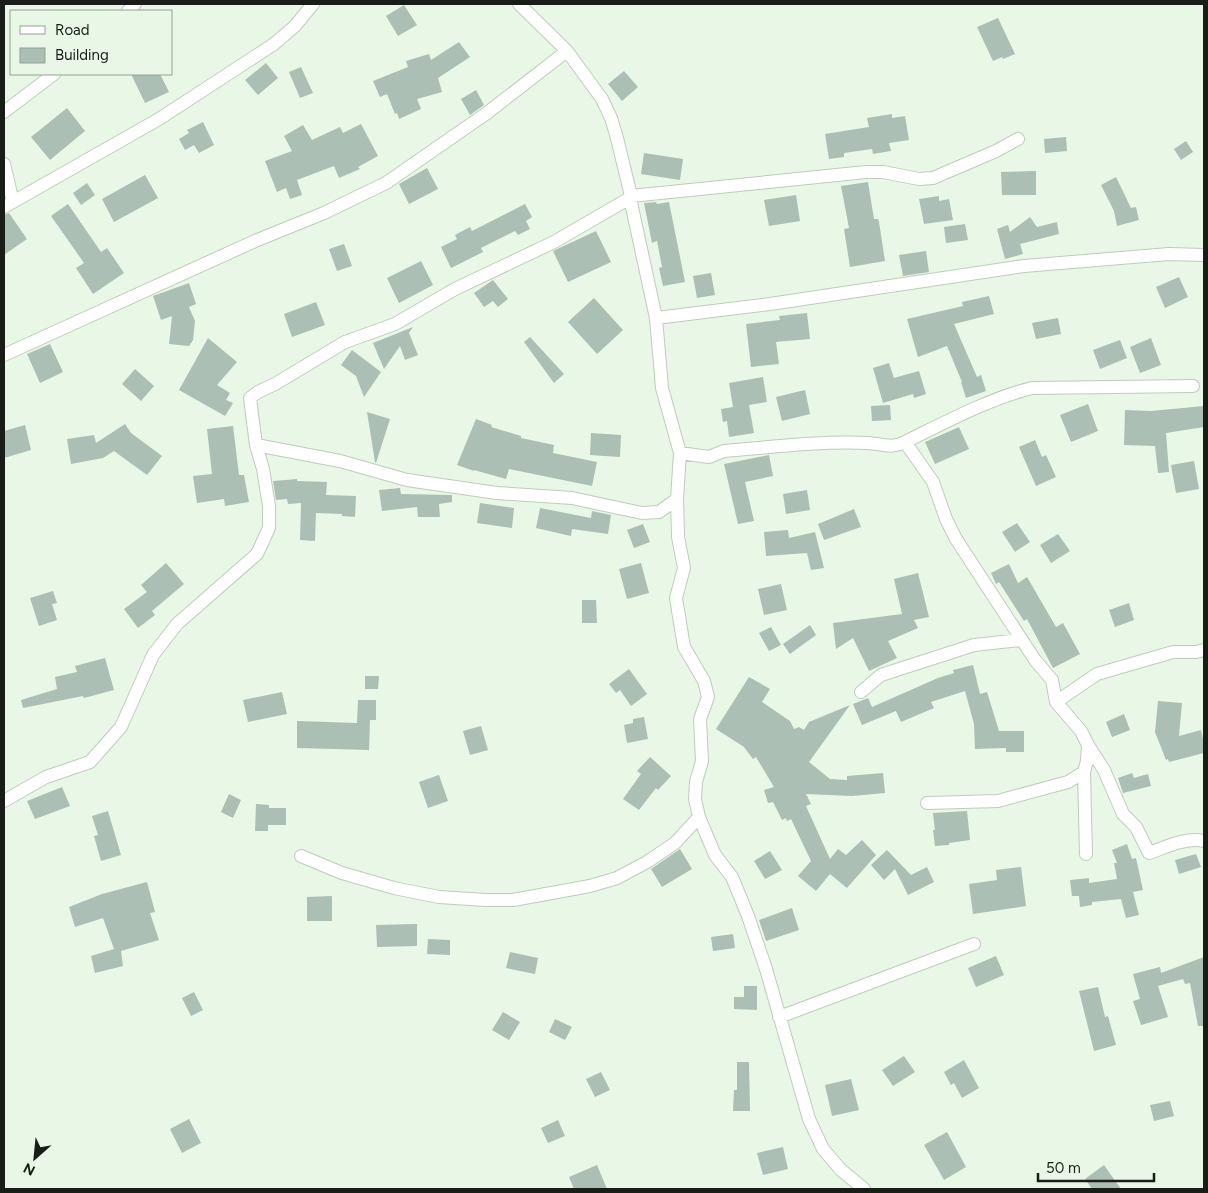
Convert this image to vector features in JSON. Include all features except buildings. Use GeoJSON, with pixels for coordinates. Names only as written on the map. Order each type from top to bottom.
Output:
{"type":"FeatureCollection","features":[{"type":"Feature","properties":{"kind":"street"},"geometry":{"type":"LineString","coordinates":[[4,164],[8,204],[158,118],[274,44],[314,4]]}},
{"type":"Feature","properties":{"kind":"street"},"geometry":{"type":"LineString","coordinates":[[524,6],[567,51],[602,99],[611,118],[631,197],[656,318],[662,388],[680,453],[676,499],[678,537],[684,568],[676,598],[684,647],[704,681],[708,698],[700,719],[702,761],[696,782],[695,799],[699,817],[715,855],[732,877],[748,916],[809,1119],[823,1149],[841,1170],[864,1189]]}},
{"type":"Feature","properties":{"kind":"street"},"geometry":{"type":"LineString","coordinates":[[4,356],[247,245],[324,213],[386,183],[487,113],[567,51]]}},
{"type":"Feature","properties":{"kind":"street"},"geometry":{"type":"LineString","coordinates":[[4,112],[53,75]]}},
{"type":"Feature","properties":{"kind":"street"},"geometry":{"type":"LineString","coordinates":[[4,801],[46,777],[90,762],[121,727],[153,655],[177,624],[257,554],[269,528],[269,506],[263,469],[256,445],[250,398],[258,392],[346,342],[395,324],[455,289],[554,242],[631,197],[866,172],[884,172],[926,179],[971,162],[1018,139]]}},
{"type":"Feature","properties":{"kind":"street"},"geometry":{"type":"LineString","coordinates":[[656,318],[770,304],[1024,266],[1169,254],[1204,255]]}},
{"type":"Feature","properties":{"kind":"street"},"geometry":{"type":"LineString","coordinates":[[680,453],[709,457],[724,451],[841,442],[880,443],[896,447],[959,415],[1010,393],[1032,388],[1193,386]]}},
{"type":"Feature","properties":{"kind":"street"},"geometry":{"type":"LineString","coordinates":[[905,442],[932,482],[956,539],[1021,640],[1052,680],[1056,702],[1081,731],[1104,770],[1124,814],[1136,827],[1149,853],[1196,839],[1204,841]]}},
{"type":"Feature","properties":{"kind":"street"},"geometry":{"type":"LineString","coordinates":[[256,445],[340,461],[407,480],[497,493],[572,498],[642,513],[658,512],[676,499]]}},
{"type":"Feature","properties":{"kind":"street"},"geometry":{"type":"LineString","coordinates":[[861,692],[881,675],[890,672],[974,645],[1021,640]]}},
{"type":"Feature","properties":{"kind":"street"},"geometry":{"type":"LineString","coordinates":[[1056,702],[1097,674],[1173,652],[1204,650]]}},
{"type":"Feature","properties":{"kind":"street"},"geometry":{"type":"LineString","coordinates":[[1086,854],[1084,772],[1088,745]]}},
{"type":"Feature","properties":{"kind":"street"},"geometry":{"type":"LineString","coordinates":[[927,803],[998,801],[1068,782],[1084,772]]}},
{"type":"Feature","properties":{"kind":"street"},"geometry":{"type":"LineString","coordinates":[[301,856],[342,873],[394,888],[440,897],[513,900],[590,886],[617,878],[647,862],[676,843],[699,817]]}},
{"type":"Feature","properties":{"kind":"street"},"geometry":{"type":"LineString","coordinates":[[779,1016],[974,944]]}}]}
